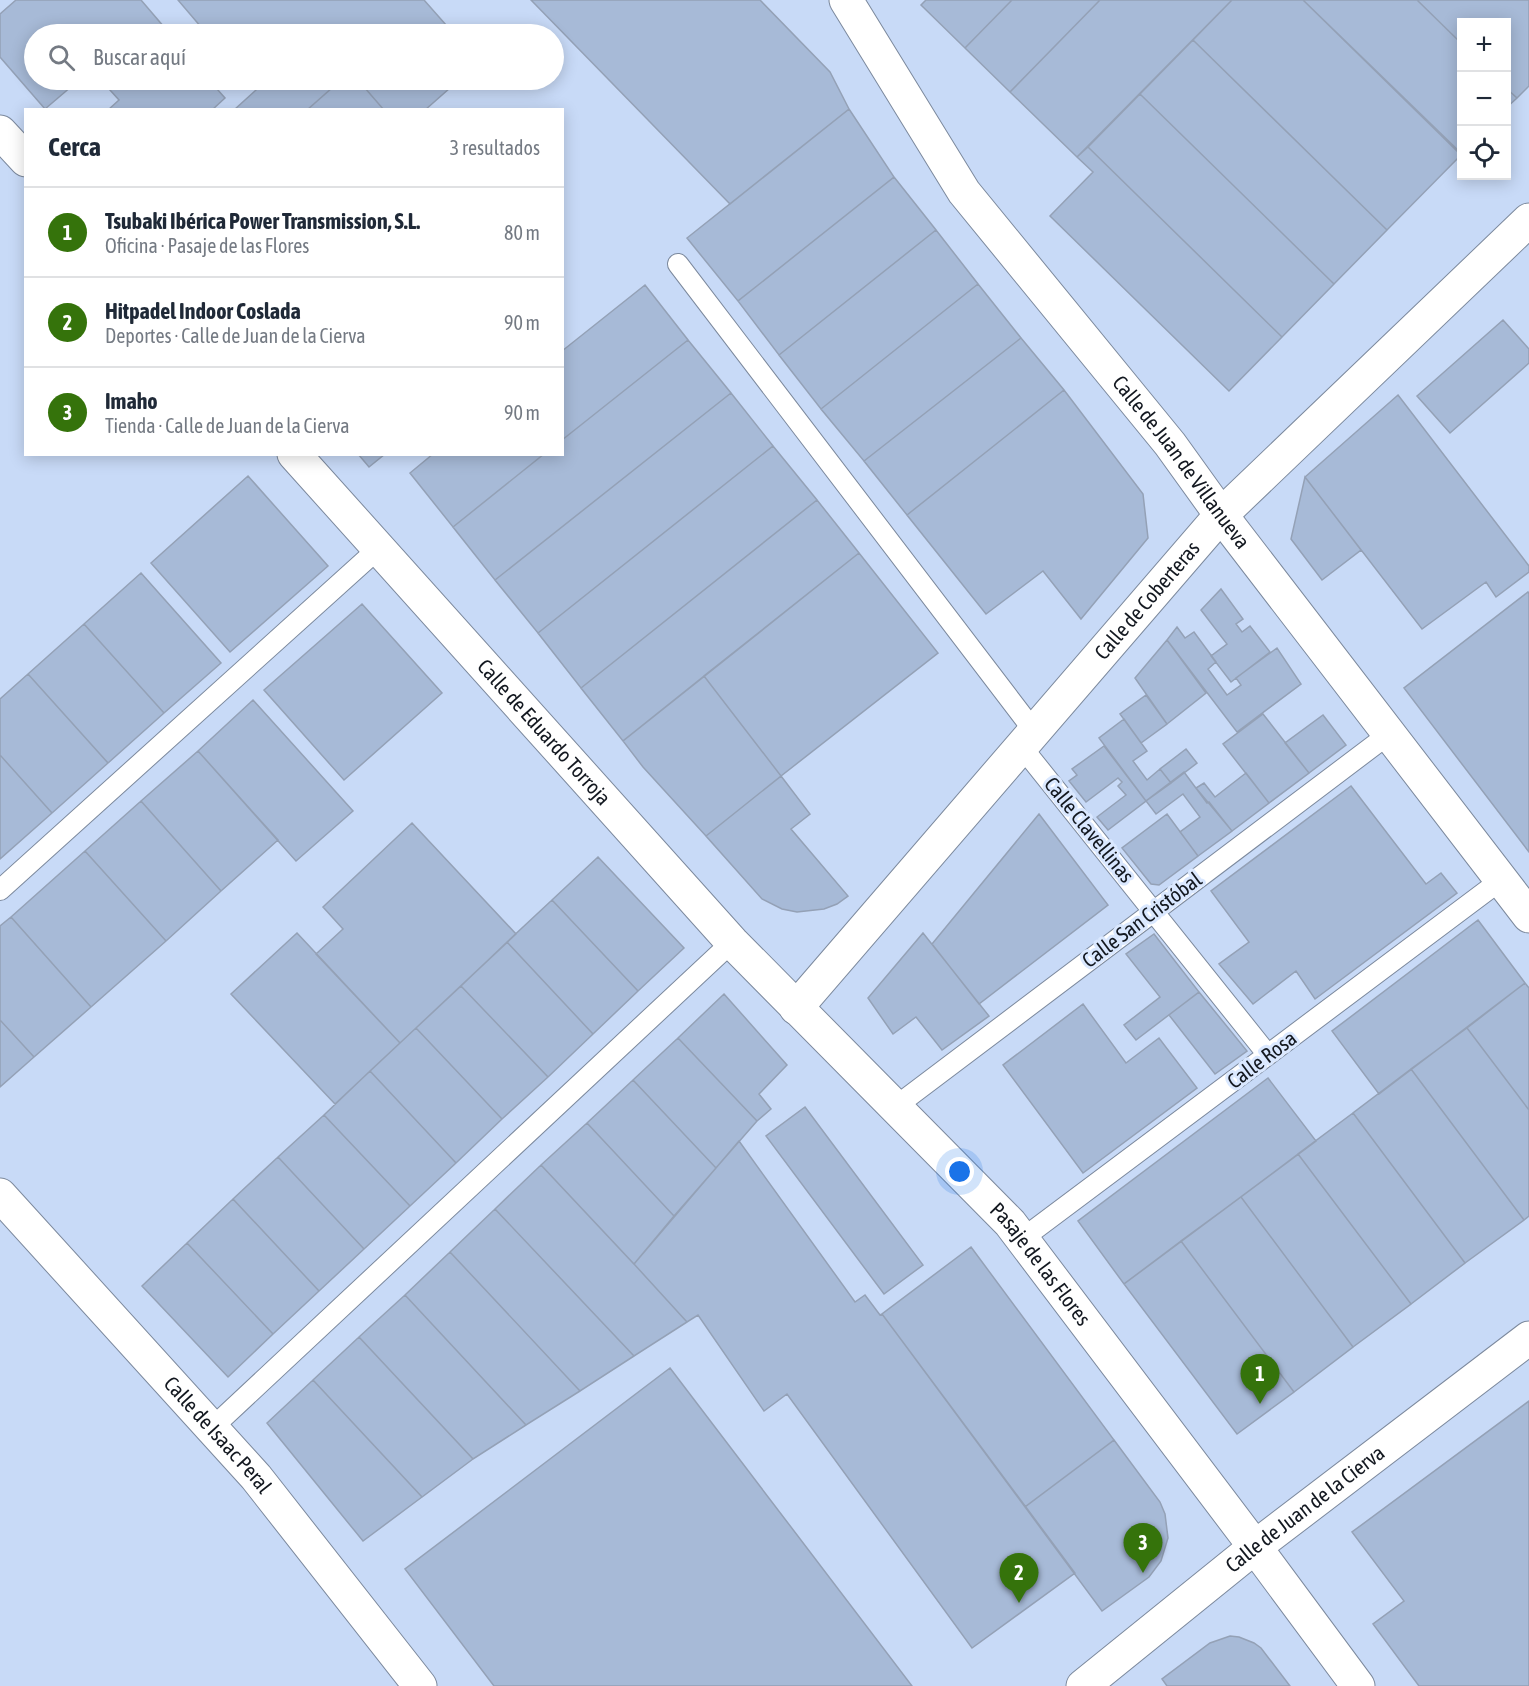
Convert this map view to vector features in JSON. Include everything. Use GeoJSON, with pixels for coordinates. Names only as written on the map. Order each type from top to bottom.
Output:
{"type":"FeatureCollection","features":[{"type":"Feature","properties":{"kind":"street","name":"Calle de Juan de Villanueva"},"geometry":{"type":"LineString","coordinates":[[846,0],[964,192],[1170,444],[1221,515],[1529,916]]}},
{"type":"Feature","properties":{"kind":"street"},"geometry":{"type":"LineString","coordinates":[[0,132],[24,158]]}},
{"type":"Feature","properties":{"kind":"street","name":"Calle de Coberteras"},"geometry":{"type":"LineString","coordinates":[[796,1008],[1221,515],[1529,220]]}},
{"type":"Feature","properties":{"kind":"street","name":"Calle de Eduardo Torroja"},"geometry":{"type":"LineString","coordinates":[[296,456],[732,942],[796,1008]]}},
{"type":"Feature","properties":{"kind":"street","name":"Pasaje de las Flores"},"geometry":{"type":"LineString","coordinates":[[796,1008],[1010,1223],[1358,1686]]}},
{"type":"Feature","properties":{"kind":"street","name":"Calle de Isaac Peral"},"geometry":{"type":"LineString","coordinates":[[0,1195],[256,1477],[420,1686]]}},
{"type":"Feature","properties":{"kind":"street","name":"Calle de Juan de la Cierva"},"geometry":{"type":"LineString","coordinates":[[1083,1686],[1255,1547],[1529,1338]]}},
{"type":"Feature","properties":{"kind":"lane","name":"Calle Clavellinas"},"geometry":{"type":"LineString","coordinates":[[678,264],[1154,912],[1268,1055]]}},
{"type":"Feature","properties":{"kind":"lane"},"geometry":{"type":"LineString","coordinates":[[0,890],[379,548]]}},
{"type":"Feature","properties":{"kind":"lane","name":"Calle San Cristóbal"},"geometry":{"type":"LineString","coordinates":[[895,1107],[1389,734]]}},
{"type":"Feature","properties":{"kind":"lane","name":"Calle Rosa"},"geometry":{"type":"LineString","coordinates":[[1022,1239],[1501,880]]}},
{"type":"Feature","properties":{"kind":"lane"},"geometry":{"type":"LineString","coordinates":[[212,1428],[732,942]]}},
{"type":"Feature","properties":{"kind":"shaded area"},"geometry":{"type":"Polygon","coordinates":[[[0,0],[1529,0],[1529,1686],[0,1686],[0,0]]]}},
{"type":"Feature","properties":{"kind":"building"},"geometry":{"type":"Polygon","coordinates":[[[16,0],[141,0],[161,24],[24,24],[24,85],[0,57],[0,14],[16,0]]]}},
{"type":"Feature","properties":{"kind":"building"},"geometry":{"type":"Polygon","coordinates":[[[178,0],[424,0],[445,24],[198,24],[178,0]]]}},
{"type":"Feature","properties":{"kind":"building"},"geometry":{"type":"Polygon","coordinates":[[[531,0],[760,0],[830,72],[849,109],[730,204],[564,34],[564,24],[554,24],[531,0]]]}},
{"type":"Feature","properties":{"kind":"building"},"geometry":{"type":"Polygon","coordinates":[[[926,0],[1012,0],[965,48],[921,5],[926,0]]]}},
{"type":"Feature","properties":{"kind":"building"},"geometry":{"type":"Polygon","coordinates":[[[1012,0],[1100,0],[1010,92],[965,48],[1012,0]]]}},
{"type":"Feature","properties":{"kind":"building"},"geometry":{"type":"Polygon","coordinates":[[[1100,0],[1232,0],[1077,157],[1010,92],[1100,0]]]}},
{"type":"Feature","properties":{"kind":"building"},"geometry":{"type":"Polygon","coordinates":[[[1232,0],[1303,0],[1457,151],[1457,159],[1387,230],[1193,40],[1232,0]]]}},
{"type":"Feature","properties":{"kind":"building"},"geometry":{"type":"Polygon","coordinates":[[[1303,0],[1417,0],[1457,39],[1457,149],[1303,0]]]}},
{"type":"Feature","properties":{"kind":"building"},"geometry":{"type":"Polygon","coordinates":[[[1417,0],[1529,0],[1529,86],[1517,98],[1511,93],[1511,18],[1457,18],[1457,39],[1417,0]]]}},
{"type":"Feature","properties":{"kind":"building"},"geometry":{"type":"Polygon","coordinates":[[[1193,40],[1387,230],[1334,284],[1140,94],[1193,40]]]}},
{"type":"Feature","properties":{"kind":"building"},"geometry":{"type":"Polygon","coordinates":[[[29,90],[67,90],[46,108],[29,90]]]}},
{"type":"Feature","properties":{"kind":"building"},"geometry":{"type":"Polygon","coordinates":[[[110,90],[218,90],[225,98],[214,108],[110,108],[119,100],[110,90]]]}},
{"type":"Feature","properties":{"kind":"building"},"geometry":{"type":"Polygon","coordinates":[[[256,90],[330,90],[309,108],[236,108],[256,90]]]}},
{"type":"Feature","properties":{"kind":"building"},"geometry":{"type":"Polygon","coordinates":[[[330,90],[367,90],[382,108],[309,108],[330,90]]]}},
{"type":"Feature","properties":{"kind":"building"},"geometry":{"type":"Polygon","coordinates":[[[367,90],[448,90],[427,108],[382,108],[367,90]]]}},
{"type":"Feature","properties":{"kind":"building"},"geometry":{"type":"Polygon","coordinates":[[[1511,93],[1517,98],[1511,103],[1511,93]]]}},
{"type":"Feature","properties":{"kind":"building"},"geometry":{"type":"Polygon","coordinates":[[[1140,94],[1334,284],[1282,337],[1088,147],[1140,94]]]}},
{"type":"Feature","properties":{"kind":"building"},"geometry":{"type":"Polygon","coordinates":[[[849,109],[894,177],[738,301],[687,238],[849,109]]]}},
{"type":"Feature","properties":{"kind":"building"},"geometry":{"type":"Polygon","coordinates":[[[1088,147],[1282,337],[1229,391],[1050,216],[1093,172],[1077,157],[1088,147]]]}},
{"type":"Feature","properties":{"kind":"building"},"geometry":{"type":"Polygon","coordinates":[[[894,177],[936,230],[779,355],[738,301],[894,177]]]}},
{"type":"Feature","properties":{"kind":"building"},"geometry":{"type":"Polygon","coordinates":[[[936,230],[978,284],[821,409],[779,355],[936,230]]]}},
{"type":"Feature","properties":{"kind":"building"},"geometry":{"type":"Polygon","coordinates":[[[978,284],[1021,338],[864,461],[821,409],[978,284]]]}},
{"type":"Feature","properties":{"kind":"building"},"geometry":{"type":"Polygon","coordinates":[[[645,285],[688,340],[564,438],[564,349],[645,285]]]}},
{"type":"Feature","properties":{"kind":"building"},"geometry":{"type":"Polygon","coordinates":[[[1503,320],[1529,349],[1529,363],[1450,433],[1417,396],[1503,320]]]}},
{"type":"Feature","properties":{"kind":"building"},"geometry":{"type":"Polygon","coordinates":[[[1021,338],[1064,390],[907,515],[864,461],[1021,338]]]}},
{"type":"Feature","properties":{"kind":"building"},"geometry":{"type":"Polygon","coordinates":[[[688,340],[731,393],[495,580],[453,527],[542,456],[564,456],[564,438],[688,340]]]}},
{"type":"Feature","properties":{"kind":"building"},"geometry":{"type":"Polygon","coordinates":[[[1064,390],[1143,494],[1148,538],[1081,619],[1043,571],[986,614],[907,515],[1064,390]]]}},
{"type":"Feature","properties":{"kind":"building"},"geometry":{"type":"Polygon","coordinates":[[[731,393],[773,446],[538,633],[495,580],[731,393]]]}},
{"type":"Feature","properties":{"kind":"building"},"geometry":{"type":"Polygon","coordinates":[[[1398,395],[1529,566],[1529,572],[1496,597],[1486,582],[1422,629],[1305,477],[1398,395]]]}},
{"type":"Feature","properties":{"kind":"building"},"geometry":{"type":"Polygon","coordinates":[[[773,446],[817,500],[581,688],[538,633],[773,446]]]}},
{"type":"Feature","properties":{"kind":"building"},"geometry":{"type":"Polygon","coordinates":[[[360,456],[383,456],[369,467],[360,456]]]}},
{"type":"Feature","properties":{"kind":"building"},"geometry":{"type":"Polygon","coordinates":[[[431,456],[542,456],[453,527],[410,473],[431,456]]]}},
{"type":"Feature","properties":{"kind":"building"},"geometry":{"type":"Polygon","coordinates":[[[248,476],[328,566],[230,652],[151,563],[248,476]]]}},
{"type":"Feature","properties":{"kind":"building"},"geometry":{"type":"Polygon","coordinates":[[[1305,477],[1361,550],[1322,580],[1291,539],[1305,477]]]}},
{"type":"Feature","properties":{"kind":"building"},"geometry":{"type":"Polygon","coordinates":[[[817,500],[859,553],[623,741],[581,688],[817,500]]]}},
{"type":"Feature","properties":{"kind":"building"},"geometry":{"type":"Polygon","coordinates":[[[859,553],[938,653],[781,776],[704,676],[859,553]]]}},
{"type":"Feature","properties":{"kind":"building"},"geometry":{"type":"Polygon","coordinates":[[[141,573],[221,663],[164,713],[84,624],[141,573]]]}},
{"type":"Feature","properties":{"kind":"building"},"geometry":{"type":"Polygon","coordinates":[[[1221,589],[1243,619],[1236,624],[1242,632],[1250,626],[1270,652],[1231,682],[1211,656],[1227,644],[1201,610],[1221,589]]]}},
{"type":"Feature","properties":{"kind":"building"},"geometry":{"type":"Polygon","coordinates":[[[1528,592],[1529,594],[1529,852],[1404,688],[1528,592]]]}},
{"type":"Feature","properties":{"kind":"building"},"geometry":{"type":"Polygon","coordinates":[[[362,604],[442,693],[344,780],[264,690],[362,604]]]}},
{"type":"Feature","properties":{"kind":"building"},"geometry":{"type":"Polygon","coordinates":[[[84,624],[164,713],[108,763],[28,674],[84,624]]]}},
{"type":"Feature","properties":{"kind":"building"},"geometry":{"type":"Polygon","coordinates":[[[1177,627],[1185,638],[1194,632],[1216,662],[1208,669],[1227,695],[1241,685],[1236,678],[1277,648],[1301,684],[1237,732],[1167,640],[1177,627]]]}},
{"type":"Feature","properties":{"kind":"building"},"geometry":{"type":"Polygon","coordinates":[[[1167,640],[1206,693],[1167,724],[1135,678],[1167,640]]]}},
{"type":"Feature","properties":{"kind":"building"},"geometry":{"type":"Polygon","coordinates":[[[28,674],[108,763],[52,813],[0,755],[0,699],[28,674]]]}},
{"type":"Feature","properties":{"kind":"building"},"geometry":{"type":"Polygon","coordinates":[[[704,676],[781,776],[706,836],[643,767],[623,741],[704,676]]]}},
{"type":"Feature","properties":{"kind":"building"},"geometry":{"type":"Polygon","coordinates":[[[1146,695],[1167,724],[1141,743],[1120,714],[1146,695]]]}},
{"type":"Feature","properties":{"kind":"building"},"geometry":{"type":"Polygon","coordinates":[[[253,700],[353,811],[296,861],[198,751],[253,700]]]}},
{"type":"Feature","properties":{"kind":"building"},"geometry":{"type":"Polygon","coordinates":[[[1263,714],[1309,773],[1269,803],[1223,744],[1263,714]]]}},
{"type":"Feature","properties":{"kind":"building"},"geometry":{"type":"Polygon","coordinates":[[[1323,715],[1346,745],[1309,773],[1285,743],[1323,715]]]}},
{"type":"Feature","properties":{"kind":"building"},"geometry":{"type":"Polygon","coordinates":[[[1124,719],[1147,751],[1133,761],[1147,780],[1160,769],[1171,783],[1146,801],[1099,738],[1124,719]]]}},
{"type":"Feature","properties":{"kind":"building"},"geometry":{"type":"Polygon","coordinates":[[[1104,746],[1146,801],[1108,830],[1097,817],[1126,795],[1118,786],[1122,782],[1118,778],[1086,802],[1069,781],[1077,775],[1072,769],[1104,746]]]}},
{"type":"Feature","properties":{"kind":"building"},"geometry":{"type":"Polygon","coordinates":[[[1186,749],[1197,763],[1171,783],[1160,769],[1186,749]]]}},
{"type":"Feature","properties":{"kind":"building"},"geometry":{"type":"Polygon","coordinates":[[[198,751],[278,840],[221,891],[141,801],[198,751]]]}},
{"type":"Feature","properties":{"kind":"building"},"geometry":{"type":"Polygon","coordinates":[[[0,755],[52,813],[0,859],[0,755]]]}},
{"type":"Feature","properties":{"kind":"building"},"geometry":{"type":"Polygon","coordinates":[[[1184,772],[1232,831],[1198,856],[1180,832],[1200,817],[1183,794],[1156,814],[1146,801],[1184,772]]]}},
{"type":"Feature","properties":{"kind":"building"},"geometry":{"type":"Polygon","coordinates":[[[1246,773],[1269,803],[1232,831],[1196,788],[1204,783],[1215,797],[1246,773]]]}},
{"type":"Feature","properties":{"kind":"building"},"geometry":{"type":"Polygon","coordinates":[[[781,776],[810,814],[791,829],[848,896],[824,909],[797,912],[782,909],[762,899],[706,836],[781,776]]]}},
{"type":"Feature","properties":{"kind":"building"},"geometry":{"type":"Polygon","coordinates":[[[1351,786],[1426,884],[1441,873],[1457,893],[1315,999],[1296,971],[1253,1004],[1219,964],[1249,942],[1211,891],[1351,786]]]}},
{"type":"Feature","properties":{"kind":"building"},"geometry":{"type":"Polygon","coordinates":[[[141,801],[221,891],[166,941],[85,851],[141,801]]]}},
{"type":"Feature","properties":{"kind":"building"},"geometry":{"type":"Polygon","coordinates":[[[1039,814],[1108,905],[979,1004],[932,944],[1039,814]]]}},
{"type":"Feature","properties":{"kind":"building"},"geometry":{"type":"Polygon","coordinates":[[[1167,814],[1198,856],[1159,885],[1151,884],[1122,848],[1167,814]]]}},
{"type":"Feature","properties":{"kind":"building"},"geometry":{"type":"Polygon","coordinates":[[[412,823],[516,934],[400,1043],[316,954],[343,929],[323,907],[412,823]]]}},
{"type":"Feature","properties":{"kind":"building"},"geometry":{"type":"Polygon","coordinates":[[[85,851],[166,941],[91,1007],[11,917],[85,851]]]}},
{"type":"Feature","properties":{"kind":"building"},"geometry":{"type":"Polygon","coordinates":[[[598,857],[684,948],[638,991],[552,900],[598,857]]]}},
{"type":"Feature","properties":{"kind":"building"},"geometry":{"type":"Polygon","coordinates":[[[552,900],[638,991],[593,1034],[507,942],[552,900]]]}},
{"type":"Feature","properties":{"kind":"building"},"geometry":{"type":"Polygon","coordinates":[[[11,917],[91,1007],[34,1057],[0,1020],[0,926],[11,917]]]}},
{"type":"Feature","properties":{"kind":"building"},"geometry":{"type":"Polygon","coordinates":[[[1478,920],[1525,983],[1379,1094],[1332,1031],[1478,920]]]}},
{"type":"Feature","properties":{"kind":"building"},"geometry":{"type":"Polygon","coordinates":[[[297,933],[400,1043],[335,1104],[231,994],[297,933]]]}},
{"type":"Feature","properties":{"kind":"building"},"geometry":{"type":"Polygon","coordinates":[[[923,933],[989,1016],[942,1050],[916,1017],[893,1034],[868,998],[923,933]]]}},
{"type":"Feature","properties":{"kind":"building"},"geometry":{"type":"Polygon","coordinates":[[[1154,934],[1199,992],[1136,1040],[1124,1025],[1160,997],[1126,954],[1154,934]]]}},
{"type":"Feature","properties":{"kind":"building"},"geometry":{"type":"Polygon","coordinates":[[[507,942],[593,1034],[548,1077],[461,986],[507,942]]]}},
{"type":"Feature","properties":{"kind":"building"},"geometry":{"type":"Polygon","coordinates":[[[1525,983],[1529,988],[1529,1110],[1467,1028],[1525,983]]]}},
{"type":"Feature","properties":{"kind":"building"},"geometry":{"type":"Polygon","coordinates":[[[461,986],[548,1077],[502,1119],[416,1028],[461,986]]]}},
{"type":"Feature","properties":{"kind":"building"},"geometry":{"type":"Polygon","coordinates":[[[1199,992],[1247,1051],[1215,1074],[1169,1015],[1199,992]]]}},
{"type":"Feature","properties":{"kind":"building"},"geometry":{"type":"Polygon","coordinates":[[[724,994],[787,1065],[759,1094],[771,1109],[757,1121],[678,1038],[724,994]]]}},
{"type":"Feature","properties":{"kind":"building"},"geometry":{"type":"Polygon","coordinates":[[[1083,1004],[1126,1063],[1159,1038],[1197,1088],[1083,1173],[1003,1065],[1083,1004]]]}},
{"type":"Feature","properties":{"kind":"building"},"geometry":{"type":"Polygon","coordinates":[[[0,1020],[34,1057],[0,1087],[0,1020]]]}},
{"type":"Feature","properties":{"kind":"building"},"geometry":{"type":"Polygon","coordinates":[[[416,1028],[502,1119],[456,1163],[370,1071],[416,1028]]]}},
{"type":"Feature","properties":{"kind":"building"},"geometry":{"type":"Polygon","coordinates":[[[1467,1028],[1529,1110],[1529,1216],[1524,1220],[1411,1069],[1467,1028]]]}},
{"type":"Feature","properties":{"kind":"building"},"geometry":{"type":"Polygon","coordinates":[[[678,1038],[757,1121],[716,1168],[633,1080],[678,1038]]]}},
{"type":"Feature","properties":{"kind":"building"},"geometry":{"type":"Polygon","coordinates":[[[1411,1069],[1524,1220],[1465,1263],[1353,1113],[1411,1069]]]}},
{"type":"Feature","properties":{"kind":"building"},"geometry":{"type":"Polygon","coordinates":[[[370,1071],[456,1163],[410,1206],[324,1115],[370,1071]]]}},
{"type":"Feature","properties":{"kind":"building"},"geometry":{"type":"Polygon","coordinates":[[[1268,1078],[1316,1141],[1124,1284],[1078,1221],[1268,1078]]]}},
{"type":"Feature","properties":{"kind":"building"},"geometry":{"type":"Polygon","coordinates":[[[633,1080],[716,1168],[674,1216],[587,1123],[633,1080]]]}},
{"type":"Feature","properties":{"kind":"building"},"geometry":{"type":"Polygon","coordinates":[[[805,1107],[923,1265],[884,1294],[766,1136],[805,1107]]]}},
{"type":"Feature","properties":{"kind":"building"},"geometry":{"type":"Polygon","coordinates":[[[1353,1113],[1465,1263],[1411,1304],[1298,1154],[1353,1113]]]}},
{"type":"Feature","properties":{"kind":"building"},"geometry":{"type":"Polygon","coordinates":[[[324,1115],[410,1206],[364,1249],[278,1157],[324,1115]]]}},
{"type":"Feature","properties":{"kind":"building"},"geometry":{"type":"Polygon","coordinates":[[[587,1123],[674,1216],[634,1264],[541,1165],[587,1123]]]}},
{"type":"Feature","properties":{"kind":"building"},"geometry":{"type":"Polygon","coordinates":[[[739,1141],[855,1302],[865,1295],[880,1315],[882,1314],[1075,1573],[972,1648],[787,1394],[764,1411],[698,1315],[687,1322],[634,1264],[739,1141]]]}},
{"type":"Feature","properties":{"kind":"building"},"geometry":{"type":"Polygon","coordinates":[[[1298,1154],[1411,1304],[1353,1347],[1241,1197],[1298,1154]]]}},
{"type":"Feature","properties":{"kind":"building"},"geometry":{"type":"Polygon","coordinates":[[[278,1157],[364,1249],[319,1291],[233,1199],[278,1157]]]}},
{"type":"Feature","properties":{"kind":"building"},"geometry":{"type":"Polygon","coordinates":[[[541,1165],[687,1322],[634,1356],[495,1209],[541,1165]]]}},
{"type":"Feature","properties":{"kind":"building"},"geometry":{"type":"Polygon","coordinates":[[[1241,1197],[1353,1347],[1294,1392],[1181,1241],[1241,1197]]]}},
{"type":"Feature","properties":{"kind":"building"},"geometry":{"type":"Polygon","coordinates":[[[233,1199],[319,1291],[273,1334],[187,1243],[233,1199]]]}},
{"type":"Feature","properties":{"kind":"building"},"geometry":{"type":"Polygon","coordinates":[[[495,1209],[634,1356],[580,1391],[450,1252],[495,1209]]]}},
{"type":"Feature","properties":{"kind":"building"},"geometry":{"type":"Polygon","coordinates":[[[1181,1241],[1294,1392],[1237,1434],[1124,1284],[1181,1241]]]}},
{"type":"Feature","properties":{"kind":"building"},"geometry":{"type":"Polygon","coordinates":[[[187,1243],[273,1334],[228,1377],[142,1286],[187,1243]]]}},
{"type":"Feature","properties":{"kind":"building"},"geometry":{"type":"Polygon","coordinates":[[[971,1247],[1114,1440],[1025,1507],[882,1314],[971,1247]]]}},
{"type":"Feature","properties":{"kind":"building"},"geometry":{"type":"Polygon","coordinates":[[[450,1252],[580,1391],[526,1425],[405,1295],[450,1252]]]}},
{"type":"Feature","properties":{"kind":"building"},"geometry":{"type":"Polygon","coordinates":[[[405,1295],[526,1425],[473,1459],[359,1337],[405,1295]]]}},
{"type":"Feature","properties":{"kind":"building"},"geometry":{"type":"Polygon","coordinates":[[[359,1337],[473,1459],[422,1497],[313,1380],[359,1337]]]}},
{"type":"Feature","properties":{"kind":"building"},"geometry":{"type":"Polygon","coordinates":[[[670,1368],[912,1686],[494,1686],[405,1569],[670,1368]]]}},
{"type":"Feature","properties":{"kind":"building"},"geometry":{"type":"Polygon","coordinates":[[[313,1380],[422,1497],[363,1541],[267,1423],[313,1380]]]}},
{"type":"Feature","properties":{"kind":"building"},"geometry":{"type":"Polygon","coordinates":[[[1529,1401],[1529,1686],[1419,1686],[1373,1624],[1404,1601],[1352,1532],[1529,1401]]]}},
{"type":"Feature","properties":{"kind":"building"},"geometry":{"type":"Polygon","coordinates":[[[1114,1440],[1160,1502],[1165,1514],[1168,1538],[1161,1561],[1149,1577],[1102,1611],[1025,1507],[1114,1440]]]}},
{"type":"Feature","properties":{"kind":"building"},"geometry":{"type":"Polygon","coordinates":[[[1230,1636],[1239,1637],[1261,1648],[1290,1686],[1167,1686],[1162,1679],[1210,1643],[1230,1636]]]}},
{"type":"Feature","properties":{"kind":"place","name":"Tsubaki Ibérica Power Transmission, S.L."},"geometry":{"type":"Point","coordinates":[1260,1404]}},
{"type":"Feature","properties":{"kind":"place","name":"Imaho"},"geometry":{"type":"Point","coordinates":[1143,1573]}},
{"type":"Feature","properties":{"kind":"place","name":"Hitpadel Indoor Coslada"},"geometry":{"type":"Point","coordinates":[1019,1603]}}]}
